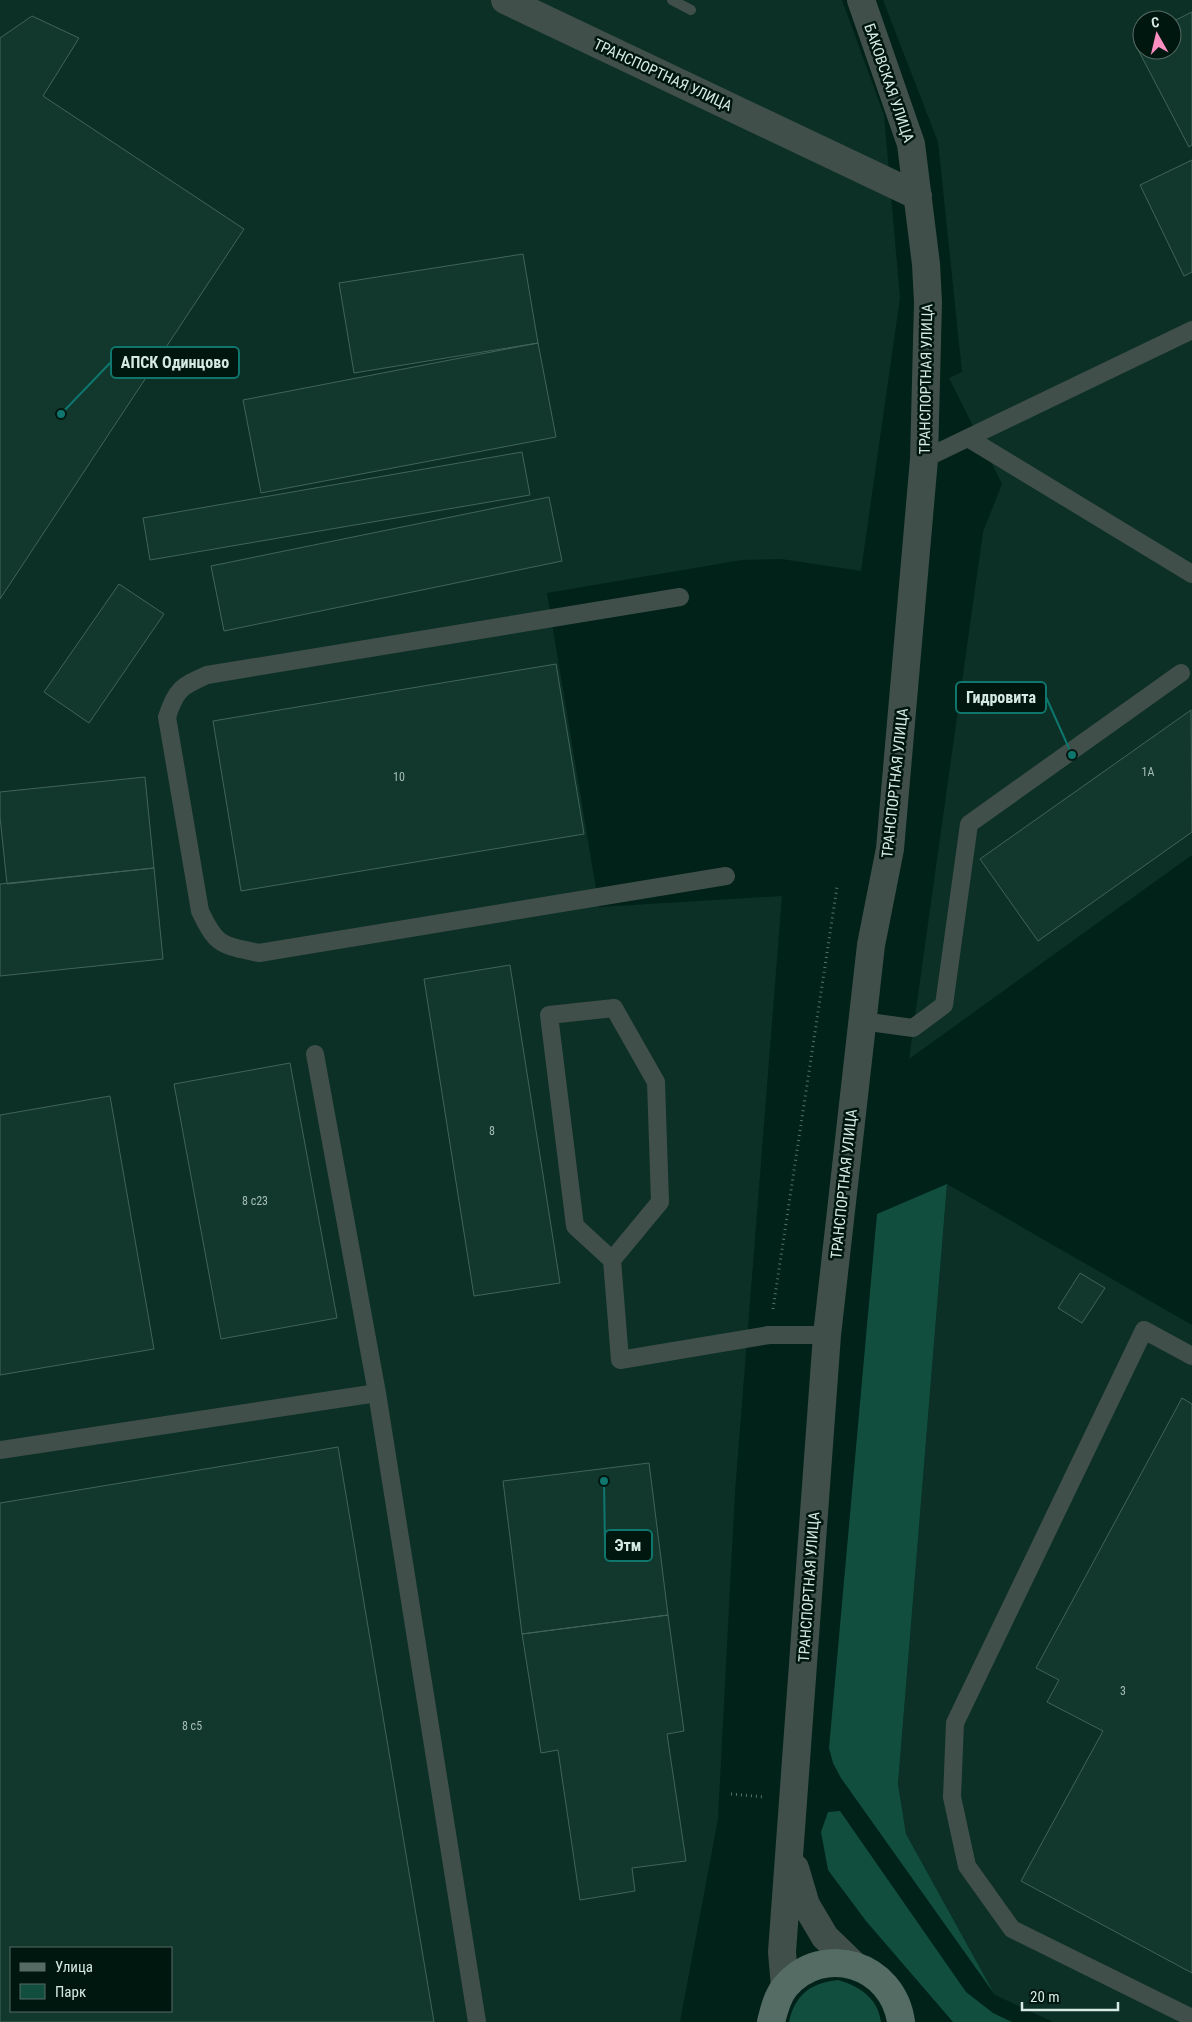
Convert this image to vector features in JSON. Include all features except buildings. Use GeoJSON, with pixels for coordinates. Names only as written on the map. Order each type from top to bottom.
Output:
{"type":"FeatureCollection","features":[{"type":"Feature","properties":{"kind":"street","name":"ТРАНСПОРТНАЯ УЛИЦА"},"geometry":{"type":"LineString","coordinates":[[505,0],[918,196],[926,264],[928,302],[924,459],[890,850],[871,945],[827,1335],[782,1952],[785,1987]]}},
{"type":"Feature","properties":{"kind":"street","name":"БАКОВСКАЯ УЛИЦА"},"geometry":{"type":"LineString","coordinates":[[861,0],[911,144],[918,196]]}},
{"type":"Feature","properties":{"kind":"street"},"geometry":{"type":"LineString","coordinates":[[790,1852],[806,1905],[825,1937],[854,1965]]}},
{"type":"Feature","properties":{"kind":"street"},"geometry":{"type":"LineString","coordinates":[[771,2022],[775,2005],[785,1987],[805,1970],[829,1963],[854,1965],[874,1974],[889,1989],[903,2017]]}},
{"type":"Feature","properties":{"kind":"lane"},"geometry":{"type":"LineString","coordinates":[[924,459],[1192,330]]}},
{"type":"Feature","properties":{"kind":"lane"},"geometry":{"type":"LineString","coordinates":[[968,438],[1192,574]]}},
{"type":"Feature","properties":{"kind":"lane"},"geometry":{"type":"LineString","coordinates":[[680,597],[207,675],[184,685],[172,700],[167,717],[200,911],[210,932],[225,946],[259,953],[726,876]]}},
{"type":"Feature","properties":{"kind":"lane"},"geometry":{"type":"LineString","coordinates":[[862,1021],[913,1028],[944,1005],[969,824],[1181,674]]}},
{"type":"Feature","properties":{"kind":"lane"},"geometry":{"type":"LineString","coordinates":[[612,1260],[660,1202],[656,1082],[614,1008],[549,1015],[574,1226],[612,1260],[620,1360],[769,1334],[827,1335]]}},
{"type":"Feature","properties":{"kind":"lane"},"geometry":{"type":"LineString","coordinates":[[315,1054],[377,1393],[477,2022]]}},
{"type":"Feature","properties":{"kind":"lane"},"geometry":{"type":"LineString","coordinates":[[1192,1356],[1144,1330],[955,1723],[952,1797],[967,1866],[1012,1929],[1192,2021]]}},
{"type":"Feature","properties":{"kind":"lane"},"geometry":{"type":"LineString","coordinates":[[0,1450],[377,1393]]}},
{"type":"Feature","properties":{"kind":"path"},"geometry":{"type":"LineString","coordinates":[[769,1334],[837,887]]}},
{"type":"Feature","properties":{"kind":"path"},"geometry":{"type":"LineString","coordinates":[[731,1794],[764,1797]]}},
{"type":"Feature","properties":{"kind":"shaded area"},"geometry":{"type":"Polygon","coordinates":[[[0,0],[842,0],[884,115],[900,298],[861,571],[781,559],[742,560],[547,593],[599,907],[782,896],[735,1492],[718,1819],[680,2022],[0,2022],[0,0]]]}},
{"type":"Feature","properties":{"kind":"shaded area"},"geometry":{"type":"Polygon","coordinates":[[[883,0],[1192,0],[1192,855],[909,1059],[983,532],[1002,484],[949,378],[962,372],[938,142],[883,0]]]}},
{"type":"Feature","properties":{"kind":"shaded area"},"geometry":{"type":"Polygon","coordinates":[[[947,1184],[1192,1325],[1192,2022],[1053,2022],[995,1995],[906,1834],[898,1784],[947,1184]]]}},
{"type":"Feature","properties":{"kind":"green space"},"geometry":{"type":"Polygon","coordinates":[[[947,1184],[898,1784],[906,1834],[995,1995],[841,1778],[833,1763],[829,1748],[877,1214],[947,1184]]]}},
{"type":"Feature","properties":{"kind":"green space"},"geometry":{"type":"Polygon","coordinates":[[[840,1811],[966,1992],[993,2013],[1012,2022],[953,2022],[866,1921],[828,1870],[821,1832],[828,1812],[840,1811]]]}},
{"type":"Feature","properties":{"kind":"green space"},"geometry":{"type":"Polygon","coordinates":[[[838,1980],[866,1994],[876,2006],[881,2022],[789,2022],[795,2004],[805,1992],[819,1984],[838,1980]]]}},
{"type":"Feature","properties":{"kind":"waterway"},"geometry":{"type":"LineString","coordinates":[[672,0],[691,10]]}},
{"type":"Feature","properties":{"kind":"place","name":"АПСК Одинцово"},"geometry":{"type":"Point","coordinates":[61,414]}},
{"type":"Feature","properties":{"kind":"place","name":"Гидровита"},"geometry":{"type":"Point","coordinates":[1072,755]}},
{"type":"Feature","properties":{"kind":"place","name":"Этм"},"geometry":{"type":"Point","coordinates":[604,1481]}}]}
